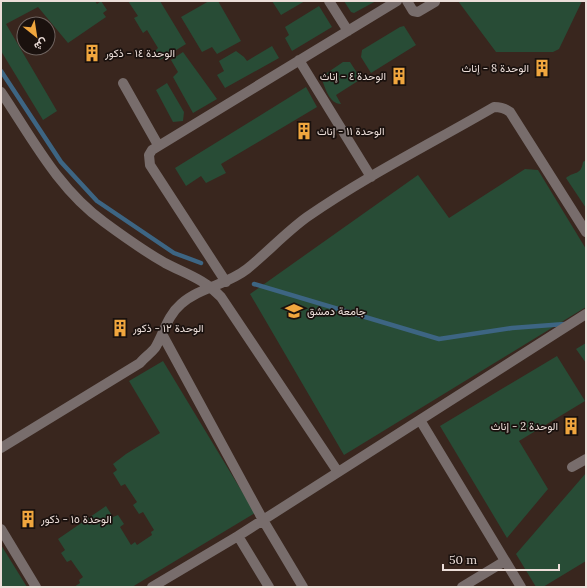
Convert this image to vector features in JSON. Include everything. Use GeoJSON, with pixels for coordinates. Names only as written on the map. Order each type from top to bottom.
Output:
{"type":"FeatureCollection","features":[{"type":"Feature","properties":{"kind":"lane"},"geometry":{"type":"LineString","coordinates":[[329,1],[348,31]]}},
{"type":"Feature","properties":{"kind":"lane"},"geometry":{"type":"LineString","coordinates":[[226,282],[150,165],[149,155],[152,150],[397,1]]}},
{"type":"Feature","properties":{"kind":"lane"},"geometry":{"type":"LineString","coordinates":[[407,1],[413,10],[418,12],[435,2]]}},
{"type":"Feature","properties":{"kind":"lane"},"geometry":{"type":"LineString","coordinates":[[299,60],[371,177]]}},
{"type":"Feature","properties":{"kind":"lane"},"geometry":{"type":"LineString","coordinates":[[123,83],[158,145]]}},
{"type":"Feature","properties":{"kind":"lane"},"geometry":{"type":"LineString","coordinates":[[1,92],[56,175],[71,194],[86,208],[104,223],[162,262],[204,282],[221,297],[338,472]]}},
{"type":"Feature","properties":{"kind":"lane"},"geometry":{"type":"LineString","coordinates":[[1,448],[140,363],[154,349],[169,318],[181,304],[196,293],[226,282],[247,269],[279,239],[305,218],[337,197],[494,107],[505,108],[510,112],[586,232]]}},
{"type":"Feature","properties":{"kind":"lane"},"geometry":{"type":"LineString","coordinates":[[152,587],[238,536],[586,314]]}},
{"type":"Feature","properties":{"kind":"lane"},"geometry":{"type":"LineString","coordinates":[[162,334],[262,520],[303,587]]}},
{"type":"Feature","properties":{"kind":"lane"},"geometry":{"type":"LineString","coordinates":[[420,420],[521,587]]}},
{"type":"Feature","properties":{"kind":"lane"},"geometry":{"type":"LineString","coordinates":[[572,467],[586,459]]}},
{"type":"Feature","properties":{"kind":"lane"},"geometry":{"type":"LineString","coordinates":[[1,528],[36,587]]}},
{"type":"Feature","properties":{"kind":"lane"},"geometry":{"type":"LineString","coordinates":[[238,536],[269,587]]}},
{"type":"Feature","properties":{"kind":"lane"},"geometry":{"type":"LineString","coordinates":[[462,587],[505,561]]}},
{"type":"Feature","properties":{"kind":"green space"},"geometry":{"type":"Polygon","coordinates":[[[4,1],[95,1],[97,4],[101,1],[107,10],[103,13],[106,17],[68,43],[56,29],[56,16],[46,16],[38,7],[21,16],[16,16],[16,19],[6,24],[16,41],[16,56],[25,56],[57,111],[43,120],[1,51],[1,3],[4,1]]]}},
{"type":"Feature","properties":{"kind":"green space"},"geometry":{"type":"Polygon","coordinates":[[[128,1],[160,1],[186,44],[160,60],[155,51],[158,48],[147,30],[143,33],[134,18],[138,16],[128,1]]]}},
{"type":"Feature","properties":{"kind":"green space"},"geometry":{"type":"Polygon","coordinates":[[[209,1],[218,1],[241,41],[217,54],[212,47],[202,52],[181,17],[209,1]]]}},
{"type":"Feature","properties":{"kind":"green space"},"geometry":{"type":"Polygon","coordinates":[[[272,1],[305,1],[281,15],[272,1]]]}},
{"type":"Feature","properties":{"kind":"green space"},"geometry":{"type":"Polygon","coordinates":[[[344,1],[376,1],[354,13],[351,12],[344,1]]]}},
{"type":"Feature","properties":{"kind":"green space"},"geometry":{"type":"Polygon","coordinates":[[[458,1],[582,1],[559,49],[553,52],[496,52],[458,1]]]}},
{"type":"Feature","properties":{"kind":"green space"},"geometry":{"type":"Polygon","coordinates":[[[319,6],[332,27],[292,51],[285,38],[289,35],[285,27],[319,6]]]}},
{"type":"Feature","properties":{"kind":"green space"},"geometry":{"type":"Polygon","coordinates":[[[404,26],[416,45],[371,73],[361,57],[362,50],[404,26]]]}},
{"type":"Feature","properties":{"kind":"green space"},"geometry":{"type":"Polygon","coordinates":[[[272,46],[279,58],[225,88],[217,75],[224,71],[219,61],[236,51],[247,61],[272,46]]]}},
{"type":"Feature","properties":{"kind":"green space"},"geometry":{"type":"Polygon","coordinates":[[[183,52],[217,99],[193,113],[173,77],[178,72],[171,60],[183,52]]]}},
{"type":"Feature","properties":{"kind":"green space"},"geometry":{"type":"Polygon","coordinates":[[[343,62],[350,62],[361,79],[336,95],[341,104],[330,98],[321,77],[343,62]]]}},
{"type":"Feature","properties":{"kind":"green space"},"geometry":{"type":"Polygon","coordinates":[[[167,83],[184,112],[183,121],[173,122],[156,90],[167,83]]]}},
{"type":"Feature","properties":{"kind":"green space"},"geometry":{"type":"Polygon","coordinates":[[[306,87],[317,107],[221,164],[226,173],[206,183],[201,176],[186,186],[175,168],[306,87]]]}},
{"type":"Feature","properties":{"kind":"green space"},"geometry":{"type":"Polygon","coordinates":[[[586,160],[586,208],[566,178],[579,171],[583,162],[586,160]]]}},
{"type":"Feature","properties":{"kind":"green space"},"geometry":{"type":"Polygon","coordinates":[[[525,169],[538,170],[586,249],[586,307],[344,455],[250,294],[418,175],[449,218],[525,169]]]}},
{"type":"Feature","properties":{"kind":"green space"},"geometry":{"type":"Polygon","coordinates":[[[586,343],[586,363],[576,349],[586,343]]]}},
{"type":"Feature","properties":{"kind":"green space"},"geometry":{"type":"Polygon","coordinates":[[[557,356],[585,401],[519,441],[548,489],[507,538],[440,426],[557,356]]]}},
{"type":"Feature","properties":{"kind":"green space"},"geometry":{"type":"Polygon","coordinates":[[[163,361],[255,513],[132,587],[74,587],[80,583],[79,580],[83,577],[71,560],[67,562],[61,553],[65,550],[58,539],[106,506],[113,517],[118,515],[124,524],[120,527],[131,545],[135,542],[137,545],[152,535],[151,532],[154,530],[143,512],[139,514],[133,505],[137,502],[125,484],[121,486],[113,473],[117,470],[113,464],[160,433],[129,381],[163,361]]]}},
{"type":"Feature","properties":{"kind":"green space"},"geometry":{"type":"Polygon","coordinates":[[[586,473],[586,561],[543,587],[536,587],[516,554],[586,473]]]}},
{"type":"Feature","properties":{"kind":"green space"},"geometry":{"type":"Polygon","coordinates":[[[1,545],[27,587],[1,587],[1,545]]]}},
{"type":"Feature","properties":{"kind":"waterway"},"geometry":{"type":"LineString","coordinates":[[1,71],[61,162],[97,201],[174,253],[201,263]]}},
{"type":"Feature","properties":{"kind":"waterway"},"geometry":{"type":"LineString","coordinates":[[254,284],[439,339],[512,328],[565,324]]}},
{"type":"Feature","properties":{"kind":"place","name":"الوحدة ١٤ - ذكور"},"geometry":{"type":"Point","coordinates":[92,53]}},
{"type":"Feature","properties":{"kind":"place","name":"الوحدة 8 - إناث"},"geometry":{"type":"Point","coordinates":[542,68]}},
{"type":"Feature","properties":{"kind":"place","name":"الوحدة ٤ - إناث"},"geometry":{"type":"Point","coordinates":[399,76]}},
{"type":"Feature","properties":{"kind":"place","name":"الوحدة ١١ - إناث"},"geometry":{"type":"Point","coordinates":[304,131]}},
{"type":"Feature","properties":{"kind":"place","name":"جامعة دمشق"},"geometry":{"type":"Point","coordinates":[294,311]}},
{"type":"Feature","properties":{"kind":"place","name":"الوحدة ١٢ - ذكور"},"geometry":{"type":"Point","coordinates":[120,328]}},
{"type":"Feature","properties":{"kind":"place","name":"الوحدة 2 - إناث"},"geometry":{"type":"Point","coordinates":[571,426]}},
{"type":"Feature","properties":{"kind":"place","name":"الوحدة ١٥ - ذكور"},"geometry":{"type":"Point","coordinates":[28,519]}}]}
